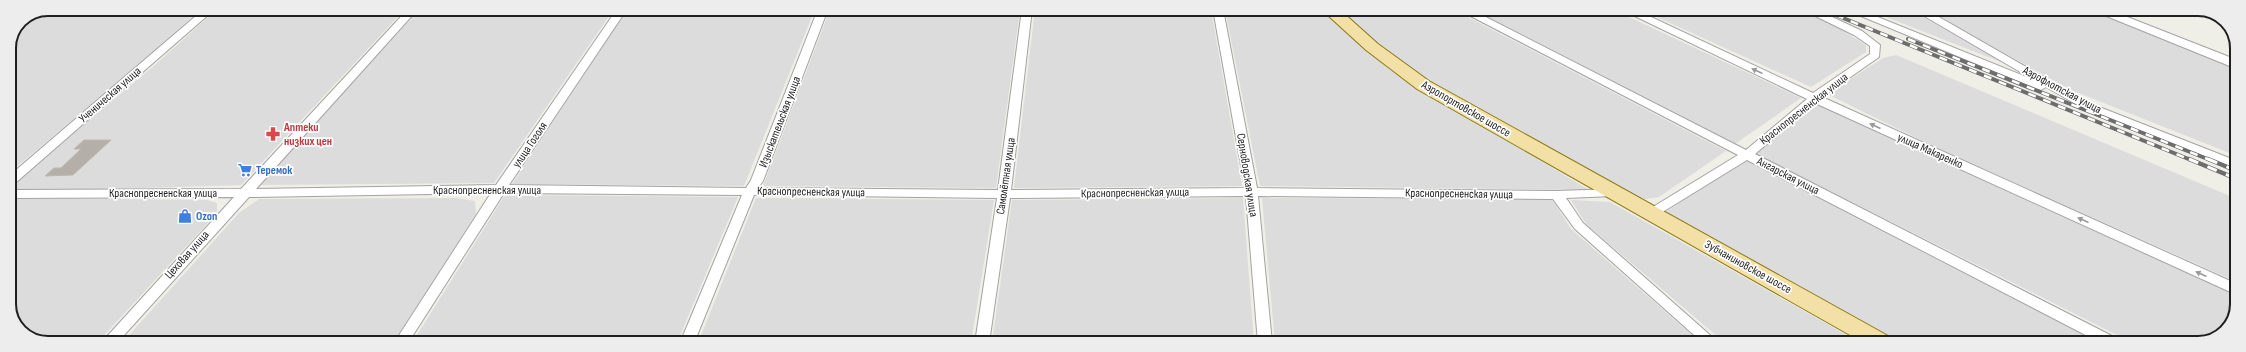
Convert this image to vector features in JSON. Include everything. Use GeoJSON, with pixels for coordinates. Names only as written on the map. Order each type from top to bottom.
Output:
{"type":"FeatureCollection","features":[{"type":"Feature","properties":{"kind":"main road","name":"Аэропортовское шоссе"},"geometry":{"type":"LineString","coordinates":[[1337,16],[1372,47],[1423,85],[1613,192]]}},
{"type":"Feature","properties":{"kind":"main road","name":"Зубчаниновское шоссе"},"geometry":{"type":"LineString","coordinates":[[1613,192],[1870,336]]}},
{"type":"Feature","properties":{"kind":"street","name":"Ученическая улица"},"geometry":{"type":"LineString","coordinates":[[16,176],[202,16]]}},
{"type":"Feature","properties":{"kind":"street","name":"Цеховая улица"},"geometry":{"type":"LineString","coordinates":[[114,336],[407,16]]}},
{"type":"Feature","properties":{"kind":"street","name":"улица Гоголя"},"geometry":{"type":"LineString","coordinates":[[406,336],[500,189],[617,16]]}},
{"type":"Feature","properties":{"kind":"street","name":"Изыскательская улица"},"geometry":{"type":"LineString","coordinates":[[690,336],[749,192],[757,181],[820,16]]}},
{"type":"Feature","properties":{"kind":"street","name":"Самолётная улица"},"geometry":{"type":"LineString","coordinates":[[983,336],[1004,194],[1026,16]]}},
{"type":"Feature","properties":{"kind":"street","name":"Серноводская улица"},"geometry":{"type":"LineString","coordinates":[[1219,16],[1252,192],[1264,336]]}},
{"type":"Feature","properties":{"kind":"street","name":"Ангарская улица"},"geometry":{"type":"LineString","coordinates":[[1476,16],[2099,336]]}},
{"type":"Feature","properties":{"kind":"street","name":"улица Макаренко"},"geometry":{"type":"LineString","coordinates":[[1640,16],[1814,98],[2230,287]]}},
{"type":"Feature","properties":{"kind":"street","name":"Краснопресненская улица"},"geometry":{"type":"LineString","coordinates":[[1652,213],[1747,155],[1814,98],[1875,55],[1875,45],[1858,33],[1821,16]]}},
{"type":"Feature","properties":{"kind":"street"},"geometry":{"type":"LineString","coordinates":[[1865,16],[2085,105]]}},
{"type":"Feature","properties":{"kind":"street","name":"Аэрофлотская улица"},"geometry":{"type":"LineString","coordinates":[[1929,16],[2085,105],[2230,162]]}},
{"type":"Feature","properties":{"kind":"street"},"geometry":{"type":"LineString","coordinates":[[2113,16],[2230,62]]}},
{"type":"Feature","properties":{"kind":"street","name":"Краснопресненская улица"},"geometry":{"type":"LineString","coordinates":[[16,194],[244,193],[500,189],[1004,194],[1252,192],[1557,195],[1613,192]]}},
{"type":"Feature","properties":{"kind":"street"},"geometry":{"type":"LineString","coordinates":[[1557,195],[1579,226],[1704,336]]}},
{"type":"Feature","properties":{"kind":"shaded area"},"geometry":{"type":"Polygon","coordinates":[[[48,16],[193,16],[140,64],[16,167],[16,48],[18,36],[25,25],[36,18],[48,16]]]}},
{"type":"Feature","properties":{"kind":"shaded area"},"geometry":{"type":"Polygon","coordinates":[[[209,16],[398,16],[241,185],[16,192],[16,182],[156,64],[209,16]]]}},
{"type":"Feature","properties":{"kind":"shaded area"},"geometry":{"type":"Polygon","coordinates":[[[414,16],[609,16],[494,183],[259,185],[414,16]]]}},
{"type":"Feature","properties":{"kind":"shaded area"},"geometry":{"type":"Polygon","coordinates":[[[622,16],[812,16],[744,186],[512,184],[622,16]]]}},
{"type":"Feature","properties":{"kind":"shaded area"},"geometry":{"type":"Polygon","coordinates":[[[827,16],[1019,16],[996,188],[763,186],[827,16]]]}},
{"type":"Feature","properties":{"kind":"shaded area"},"geometry":{"type":"Polygon","coordinates":[[[1034,16],[1212,16],[1242,186],[1014,188],[1034,16]]]}},
{"type":"Feature","properties":{"kind":"shaded area"},"geometry":{"type":"Polygon","coordinates":[[[1226,16],[1328,16],[1390,70],[1589,190],[1260,186],[1226,16]]]}},
{"type":"Feature","properties":{"kind":"shaded area"},"geometry":{"type":"Polygon","coordinates":[[[1344,16],[1466,16],[1726,151],[1659,197],[1645,199],[1616,192],[1402,66],[1344,16]]]}},
{"type":"Feature","properties":{"kind":"shaded area"},"geometry":{"type":"Polygon","coordinates":[[[1485,16],[1627,16],[1801,98],[1735,144],[1485,16]]]}},
{"type":"Feature","properties":{"kind":"shaded area"},"geometry":{"type":"Polygon","coordinates":[[[1654,16],[1813,16],[1832,24],[1866,45],[1866,52],[1811,87],[1654,16]]]}},
{"type":"Feature","properties":{"kind":"shaded area"},"geometry":{"type":"Polygon","coordinates":[[[1884,16],[1922,16],[2011,66],[1884,16]]]}},
{"type":"Feature","properties":{"kind":"shaded area"},"geometry":{"type":"Polygon","coordinates":[[[1938,16],[2105,16],[2230,66],[2230,153],[2071,90],[1938,16]]]}},
{"type":"Feature","properties":{"kind":"shaded area"},"geometry":{"type":"Polygon","coordinates":[[[1896,55],[2230,196],[2230,279],[1935,147],[1827,94],[1883,58],[1896,55]]]}},
{"type":"Feature","properties":{"kind":"shaded area"},"geometry":{"type":"Polygon","coordinates":[[[1816,103],[2230,291],[2230,308],[2227,318],[2214,332],[2204,335],[2119,336],[1752,152],[1816,103]]]}},
{"type":"Feature","properties":{"kind":"shaded area"},"geometry":{"type":"Polygon","coordinates":[[[1742,159],[2085,336],[1875,336],[1660,216],[1742,159]]]}},
{"type":"Feature","properties":{"kind":"shaded area"},"geometry":{"type":"Polygon","coordinates":[[[505,195],[738,197],[680,336],[416,336],[505,195]]]}},
{"type":"Feature","properties":{"kind":"shaded area"},"geometry":{"type":"Polygon","coordinates":[[[16,198],[207,200],[217,203],[217,213],[103,336],[44,336],[32,332],[20,320],[16,306],[16,198]]]}},
{"type":"Feature","properties":{"kind":"shaded area"},"geometry":{"type":"Polygon","coordinates":[[[456,198],[475,201],[476,214],[398,336],[128,336],[239,213],[259,199],[456,198]]]}},
{"type":"Feature","properties":{"kind":"shaded area"},"geometry":{"type":"Polygon","coordinates":[[[756,198],[994,200],[972,336],[701,336],[756,198]]]}},
{"type":"Feature","properties":{"kind":"shaded area"},"geometry":{"type":"Polygon","coordinates":[[[1243,198],[1253,336],[993,336],[1012,200],[1243,198]]]}},
{"type":"Feature","properties":{"kind":"shaded area"},"geometry":{"type":"Polygon","coordinates":[[[1262,198],[1552,199],[1571,229],[1693,336],[1274,336],[1262,198]]]}},
{"type":"Feature","properties":{"kind":"shaded area"},"geometry":{"type":"Polygon","coordinates":[[[1571,200],[1610,202],[1849,336],[1717,336],[1587,225],[1571,200]]]}},
{"type":"Feature","properties":{"kind":"building"},"geometry":{"type":"Polygon","coordinates":[[[84,140],[111,140],[73,175],[45,176],[54,168],[61,168],[81,149],[74,149],[84,140]]]}},
{"type":"Feature","properties":{"kind":"railway"},"geometry":{"type":"LineString","coordinates":[[1838,16],[2191,160]]}},
{"type":"Feature","properties":{"kind":"railway"},"geometry":{"type":"LineString","coordinates":[[1908,39],[2210,160]]}},
{"type":"Feature","properties":{"kind":"railway"},"geometry":{"type":"LineString","coordinates":[[2189,159],[2230,176]]}},
{"type":"Feature","properties":{"kind":"railway"},"geometry":{"type":"LineString","coordinates":[[2208,159],[2230,168]]}},
{"type":"Feature","properties":{"kind":"place","name":"Аптеки низких цен"},"geometry":{"type":"Point","coordinates":[273,134]}},
{"type":"Feature","properties":{"kind":"place","name":"Теремок"},"geometry":{"type":"Point","coordinates":[245,170]}},
{"type":"Feature","properties":{"kind":"place","name":"Ozon"},"geometry":{"type":"Point","coordinates":[185,216]}}]}
